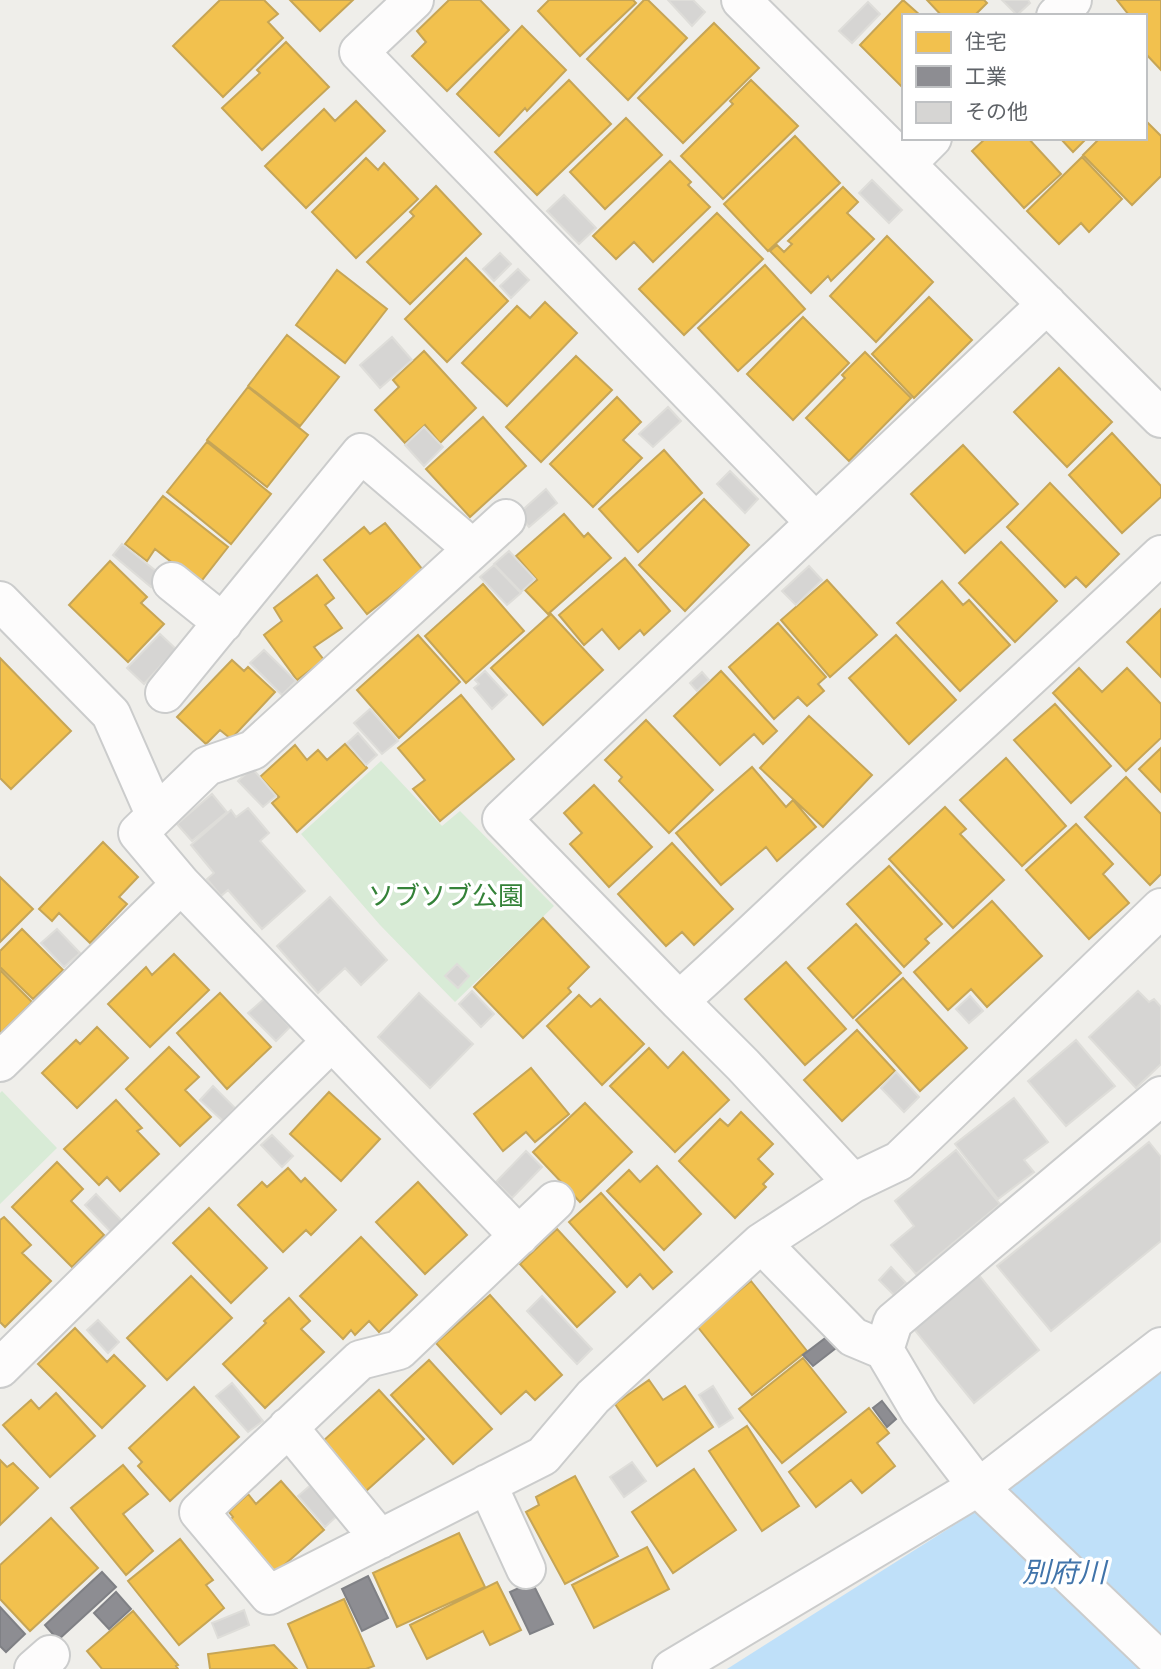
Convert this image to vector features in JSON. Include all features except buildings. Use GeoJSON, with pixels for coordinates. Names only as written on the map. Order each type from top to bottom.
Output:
{"type":"FeatureCollection","features":[{"type":"Feature","properties":{"kind":"street"},"geometry":{"type":"LineString","coordinates":[[414,0],[359,52],[814,521]]}},
{"type":"Feature","properties":{"kind":"street"},"geometry":{"type":"LineString","coordinates":[[741,0],[902,137]]}},
{"type":"Feature","properties":{"kind":"street"},"geometry":{"type":"LineString","coordinates":[[1058,14],[1072,0]]}},
{"type":"Feature","properties":{"kind":"street"},"geometry":{"type":"LineString","coordinates":[[919,151],[1047,304],[1161,418]]}},
{"type":"Feature","properties":{"kind":"street"},"geometry":{"type":"LineString","coordinates":[[853,1183],[743,1065],[502,819],[814,521],[1047,304]]}},
{"type":"Feature","properties":{"kind":"street"},"geometry":{"type":"LineString","coordinates":[[165,693],[360,453],[473,549]]}},
{"type":"Feature","properties":{"kind":"street"},"geometry":{"type":"LineString","coordinates":[[506,519],[253,750],[207,766],[138,833],[181,884],[519,1236]]}},
{"type":"Feature","properties":{"kind":"street"},"geometry":{"type":"LineString","coordinates":[[679,1001],[1028,681],[1161,555]]}},
{"type":"Feature","properties":{"kind":"street"},"geometry":{"type":"LineString","coordinates":[[172,582],[223,623]]}},
{"type":"Feature","properties":{"kind":"street"},"geometry":{"type":"LineString","coordinates":[[0,601],[111,714],[155,814]]}},
{"type":"Feature","properties":{"kind":"street"},"geometry":{"type":"LineString","coordinates":[[0,1062],[181,884]]}},
{"type":"Feature","properties":{"kind":"street"},"geometry":{"type":"LineString","coordinates":[[555,1201],[399,1350],[360,1360],[199,1512],[269,1595],[543,1456],[593,1397],[761,1243],[853,1183],[899,1161],[1161,908]]}},
{"type":"Feature","properties":{"kind":"street"},"geometry":{"type":"LineString","coordinates":[[0,1368],[332,1041]]}},
{"type":"Feature","properties":{"kind":"street"},"geometry":{"type":"LineString","coordinates":[[884,1350],[893,1322],[1161,1096]]}},
{"type":"Feature","properties":{"kind":"street"},"geometry":{"type":"LineString","coordinates":[[761,1243],[853,1338],[884,1350],[920,1410],[978,1487],[1161,1662]]}},
{"type":"Feature","properties":{"kind":"street"},"geometry":{"type":"LineString","coordinates":[[672,1669],[978,1487],[1161,1347]]}},
{"type":"Feature","properties":{"kind":"street"},"geometry":{"type":"LineString","coordinates":[[288,1427],[380,1539]]}},
{"type":"Feature","properties":{"kind":"street"},"geometry":{"type":"LineString","coordinates":[[487,1484],[526,1569]]}},
{"type":"Feature","properties":{"kind":"green space","name":"ソブソブ公園"},"geometry":{"type":"Polygon","coordinates":[[[381,761],[442,826],[460,811],[554,906],[455,1002],[380,925],[301,834],[381,761]]]}},
{"type":"Feature","properties":{"kind":"green space"},"geometry":{"type":"Polygon","coordinates":[[[2,1091],[57,1148],[0,1204],[0,1093],[2,1091]]]}},
{"type":"Feature","properties":{"kind":"water","name":"別府川"},"geometry":{"type":"Polygon","coordinates":[[[1161,1369],[1161,1654],[1138,1669],[727,1669],[1000,1496],[1161,1369]]]}}]}
